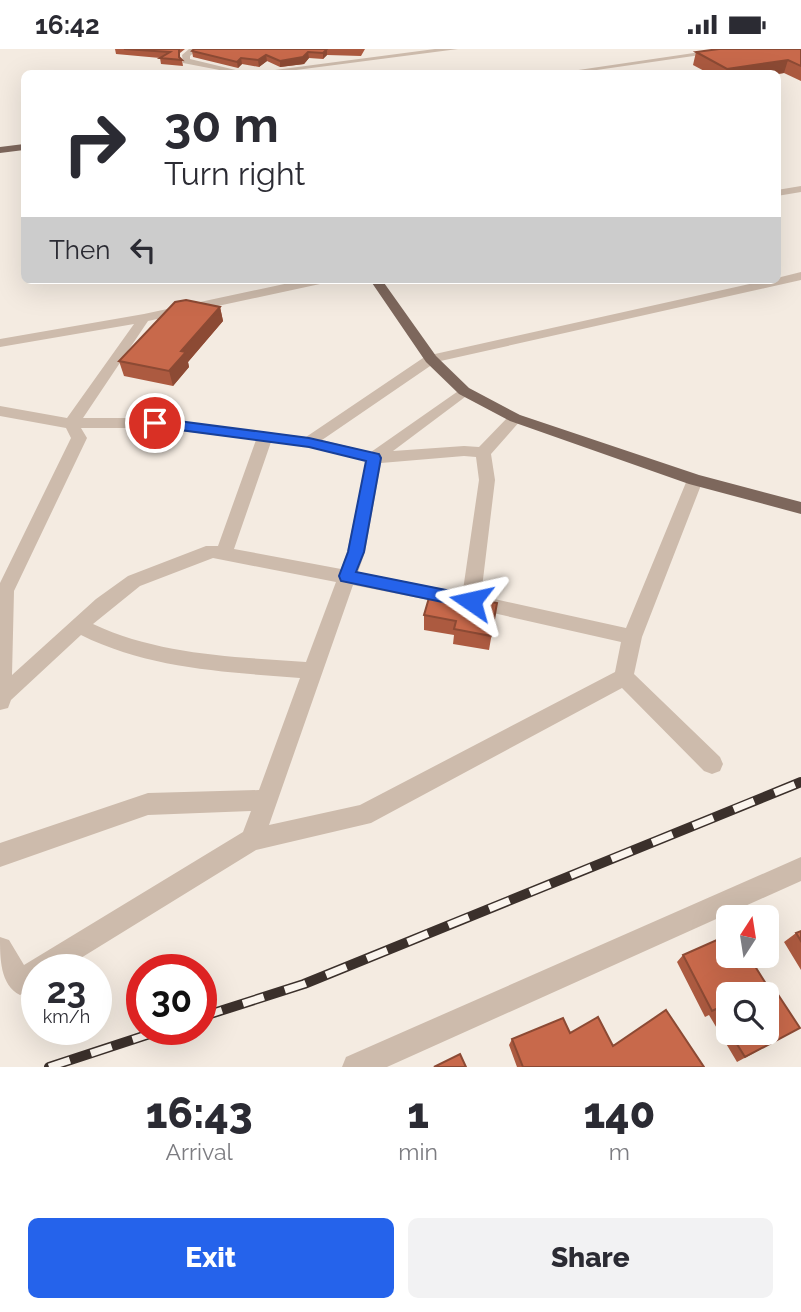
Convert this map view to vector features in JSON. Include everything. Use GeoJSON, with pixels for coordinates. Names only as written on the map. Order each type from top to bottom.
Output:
{"type":"FeatureCollection","features":[{"type":"Feature","properties":{"kind":"main road"},"geometry":{"type":"LineString","coordinates":[[0,150],[21,147]]}},
{"type":"Feature","properties":{"kind":"main road"},"geometry":{"type":"LineString","coordinates":[[379,284],[431,359],[464,391],[515,418],[695,480],[801,507]]}},
{"type":"Feature","properties":{"kind":"street"},"geometry":{"type":"LineString","coordinates":[[194,49],[184,52],[186,61],[230,70]]}},
{"type":"Feature","properties":{"kind":"street"},"geometry":{"type":"LineString","coordinates":[[273,70],[338,58],[454,49]]}},
{"type":"Feature","properties":{"kind":"street"},"geometry":{"type":"LineString","coordinates":[[647,49],[665,59]]}},
{"type":"Feature","properties":{"kind":"street"},"geometry":{"type":"LineString","coordinates":[[584,70],[738,49]]}},
{"type":"Feature","properties":{"kind":"street"},"geometry":{"type":"LineString","coordinates":[[781,192],[801,189]]}},
{"type":"Feature","properties":{"kind":"street"},"geometry":{"type":"LineString","coordinates":[[781,280],[801,276]]}},
{"type":"Feature","properties":{"kind":"street"},"geometry":{"type":"LineString","coordinates":[[0,343],[144,318],[301,284]]}},
{"type":"Feature","properties":{"kind":"street"},"geometry":{"type":"LineString","coordinates":[[309,442],[431,359],[765,284]]}},
{"type":"Feature","properties":{"kind":"street"},"geometry":{"type":"LineString","coordinates":[[71,424],[144,318]]}},
{"type":"Feature","properties":{"kind":"street"},"geometry":{"type":"LineString","coordinates":[[252,840],[356,552],[374,458],[464,391]]}},
{"type":"Feature","properties":{"kind":"street"},"geometry":{"type":"LineString","coordinates":[[0,411],[71,424],[155,423],[309,442],[374,458],[464,451],[483,453]]}},
{"type":"Feature","properties":{"kind":"street"},"geometry":{"type":"LineString","coordinates":[[483,453],[515,418]]}},
{"type":"Feature","properties":{"kind":"street"},"geometry":{"type":"LineString","coordinates":[[1,703],[5,591],[79,437],[71,424]]}},
{"type":"Feature","properties":{"kind":"street"},"geometry":{"type":"LineString","coordinates":[[224,554],[265,437]]}},
{"type":"Feature","properties":{"kind":"street"},"geometry":{"type":"LineString","coordinates":[[471,601],[487,480],[483,453]]}},
{"type":"Feature","properties":{"kind":"street"},"geometry":{"type":"LineString","coordinates":[[624,677],[632,638],[695,480]]}},
{"type":"Feature","properties":{"kind":"street"},"geometry":{"type":"LineString","coordinates":[[1,703],[102,604],[134,581],[212,551],[471,601],[632,638]]}},
{"type":"Feature","properties":{"kind":"street"},"geometry":{"type":"LineString","coordinates":[[80,626],[100,638],[190,660],[313,671]]}},
{"type":"Feature","properties":{"kind":"street"},"geometry":{"type":"LineString","coordinates":[[624,677],[712,764]]}},
{"type":"Feature","properties":{"kind":"street"},"geometry":{"type":"LineString","coordinates":[[67,954],[252,840],[363,815],[624,677]]}},
{"type":"Feature","properties":{"kind":"street"},"geometry":{"type":"LineString","coordinates":[[0,855],[148,804],[266,800]]}},
{"type":"Feature","properties":{"kind":"street"},"geometry":{"type":"LineString","coordinates":[[368,1065],[801,869]]}},
{"type":"Feature","properties":{"kind":"street"},"geometry":{"type":"LineString","coordinates":[[0,949],[21,981]]}},
{"type":"Feature","properties":{"kind":"building"},"geometry":{"type":"Polygon","coordinates":[[[124,49],[179,49],[179,57],[182,60],[160,58],[170,52],[124,49]]]}},
{"type":"Feature","properties":{"kind":"building"},"geometry":{"type":"Polygon","coordinates":[[[327,49],[323,53],[308,52],[303,57],[280,61],[266,55],[258,60],[241,58],[237,62],[192,51],[327,49]]]}},
{"type":"Feature","properties":{"kind":"building"},"geometry":{"type":"Polygon","coordinates":[[[719,49],[801,49],[801,66],[788,60],[727,69],[696,52],[719,49]]]}},
{"type":"Feature","properties":{"kind":"building"},"geometry":{"type":"Polygon","coordinates":[[[186,300],[220,307],[181,351],[186,352],[169,371],[119,361],[175,302],[186,300]]]}},
{"type":"Feature","properties":{"kind":"building"},"geometry":{"type":"Polygon","coordinates":[[[431,591],[497,603],[491,636],[454,629],[456,621],[424,615],[431,591]]]}},
{"type":"Feature","properties":{"kind":"building"},"geometry":{"type":"Polygon","coordinates":[[[716,940],[716,968],[756,968],[765,982],[716,982],[716,1009],[712,1011],[683,955],[716,940]]]}},
{"type":"Feature","properties":{"kind":"building"},"geometry":{"type":"Polygon","coordinates":[[[779,996],[800,1028],[779,1039],[779,996]]]}},
{"type":"Feature","properties":{"kind":"building"},"geometry":{"type":"Polygon","coordinates":[[[666,1010],[704,1067],[523,1067],[512,1039],[563,1018],[570,1033],[598,1017],[613,1046],[666,1010]]]}},
{"type":"Feature","properties":{"kind":"building"},"geometry":{"type":"Polygon","coordinates":[[[738,1045],[768,1045],[745,1057],[738,1045]]]}},
{"type":"Feature","properties":{"kind":"building"},"geometry":{"type":"Polygon","coordinates":[[[460,1054],[466,1067],[434,1067],[460,1054]]]}},
{"type":"Feature","properties":{"kind":"railway"},"geometry":{"type":"LineString","coordinates":[[217,1012],[304,984],[801,782]]}},
{"type":"Feature","properties":{"kind":"railway"},"geometry":{"type":"LineString","coordinates":[[49,1067],[126,1042]]}},
{"type":"Feature","properties":{"kind":"route"},"geometry":{"type":"LineString","coordinates":[[155,423],[309,442],[374,458],[356,552],[347,576],[471,601]]}}]}
